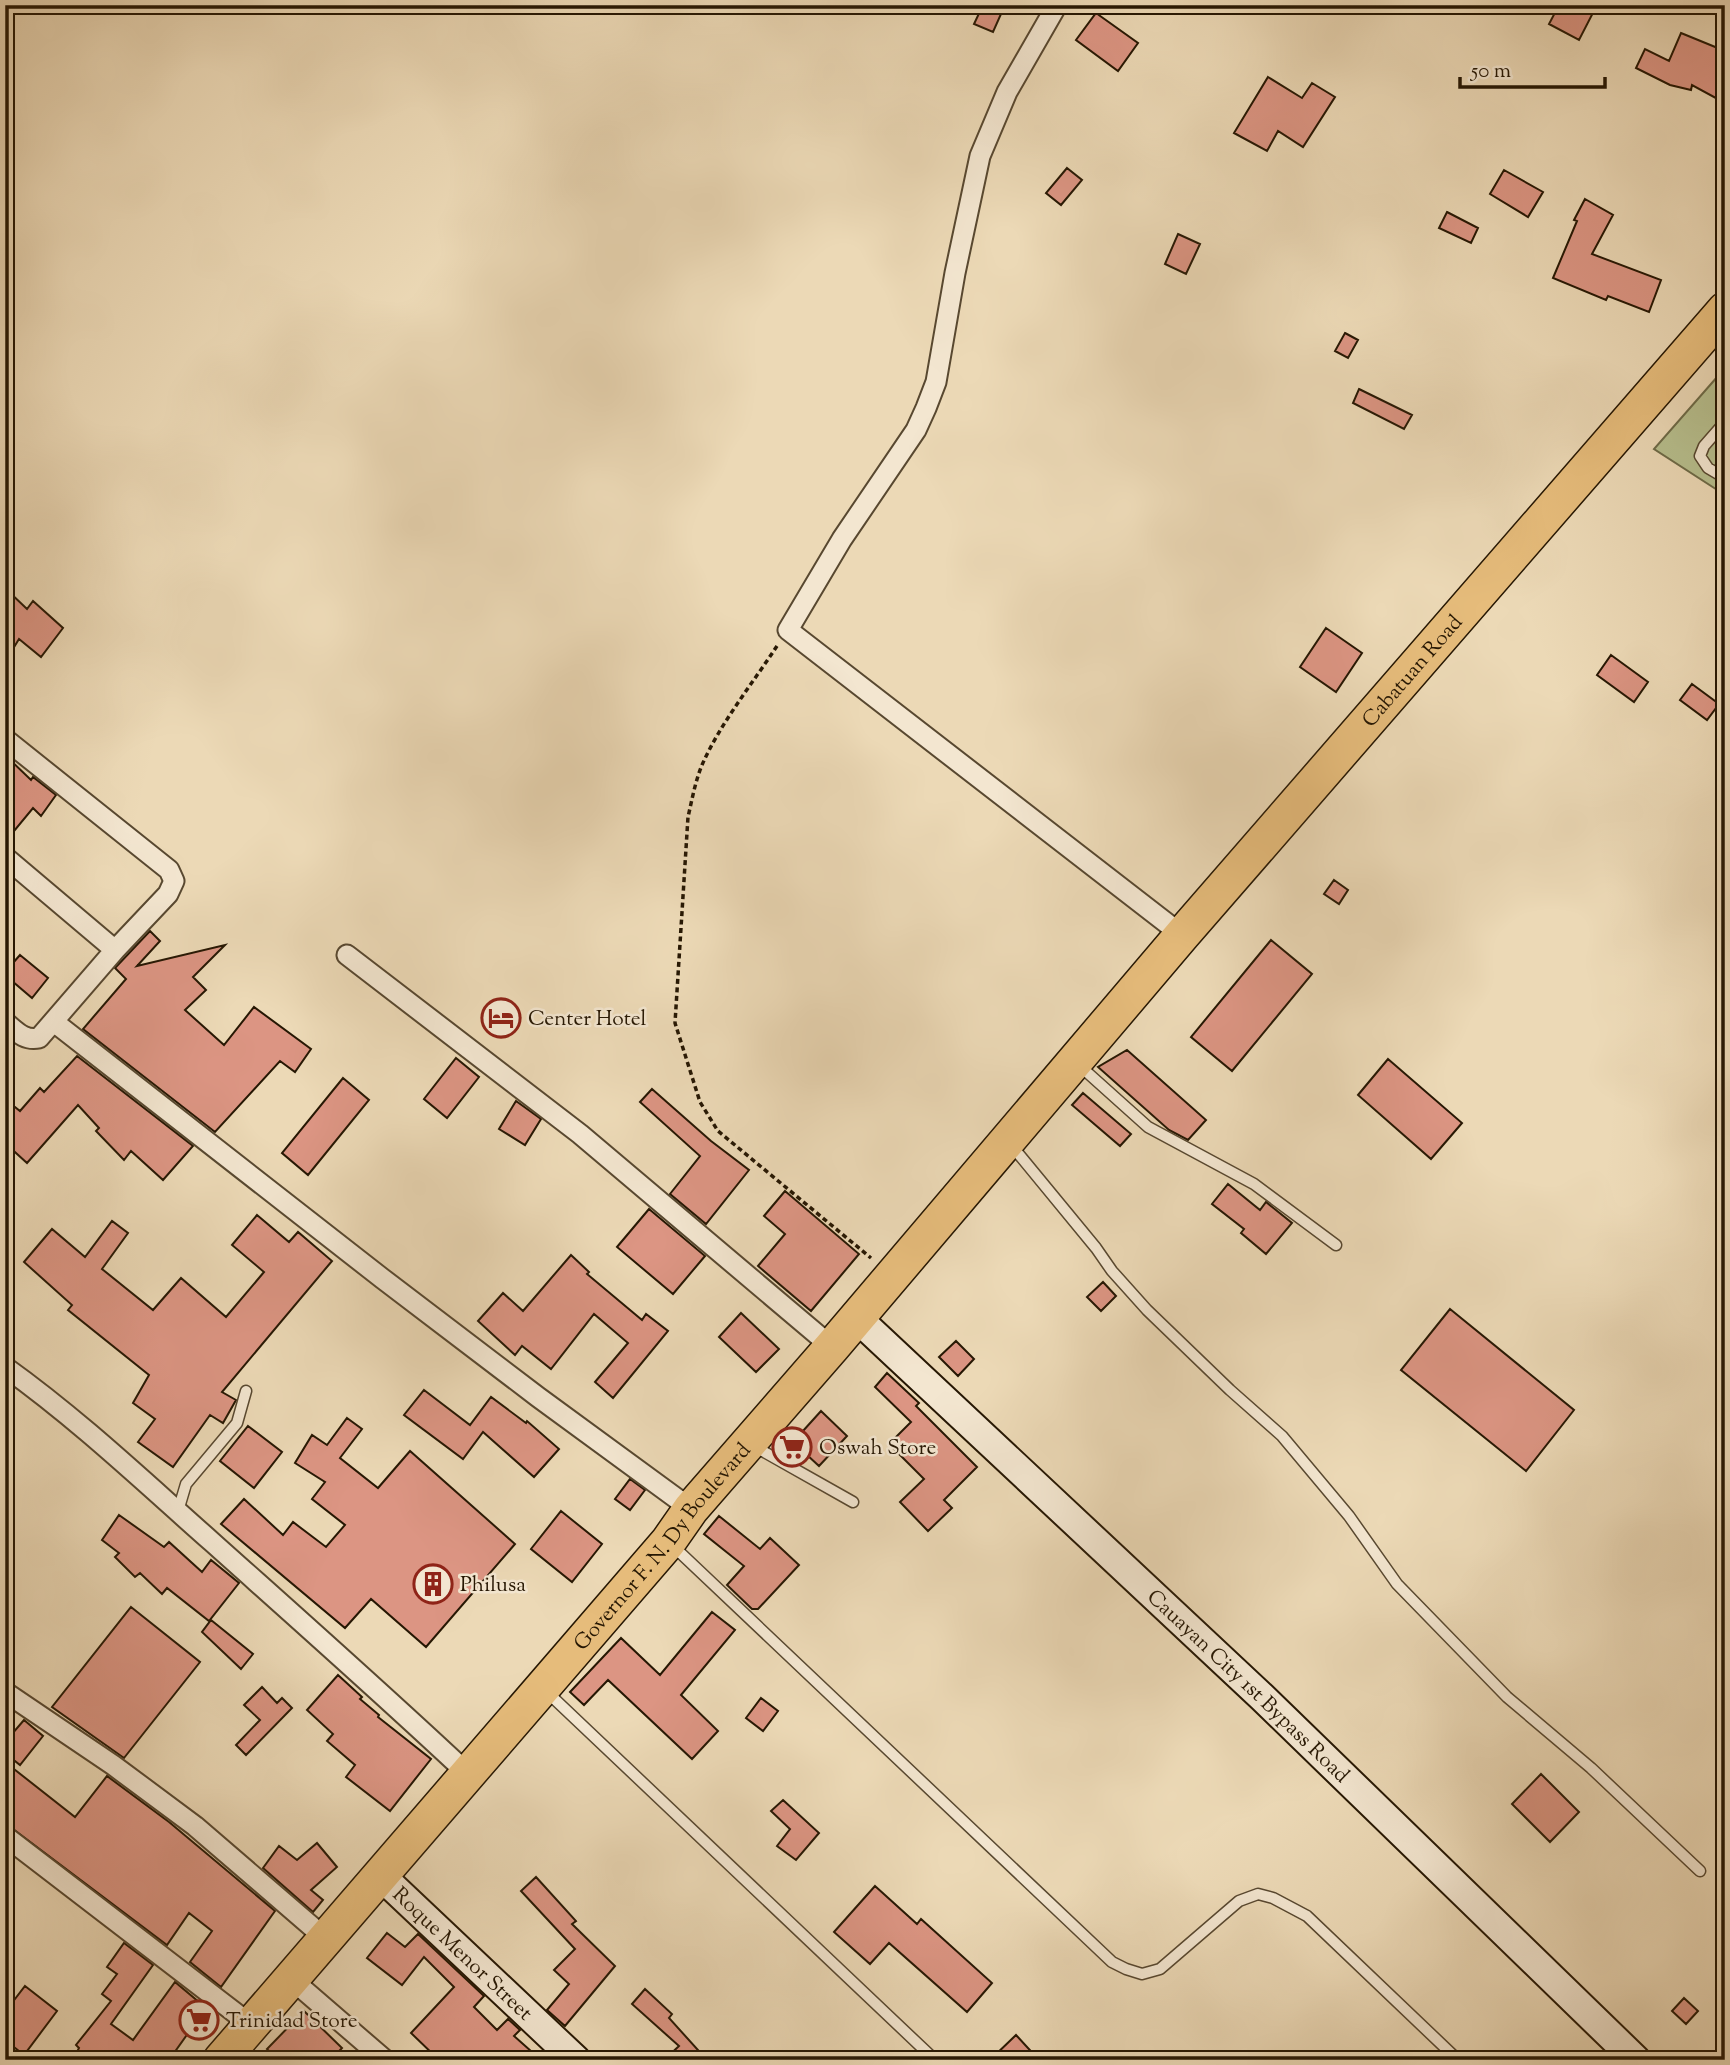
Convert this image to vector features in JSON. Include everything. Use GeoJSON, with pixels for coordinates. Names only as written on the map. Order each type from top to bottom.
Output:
{"type":"FeatureCollection","features":[{"type":"Feature","properties":{"kind":"highway","name":"Cabatuan Road"},"geometry":{"type":"LineString","coordinates":[[1100,1032],[1725,310]]}},
{"type":"Feature","properties":{"kind":"highway","name":"Governor F. N. Dy Boulevard"},"geometry":{"type":"LineString","coordinates":[[221,2060],[667,1542],[691,1509],[1100,1032]]}},
{"type":"Feature","properties":{"kind":"main road","name":"Cauayan City 1st Bypass Road"},"geometry":{"type":"LineString","coordinates":[[857,1318],[1262,1697],[1636,2060]]}},
{"type":"Feature","properties":{"kind":"main road","name":"Roque Menor Street"},"geometry":{"type":"LineString","coordinates":[[380,1875],[576,2060]]}},
{"type":"Feature","properties":{"kind":"street"},"geometry":{"type":"LineString","coordinates":[[1048,8],[1007,92],[980,156],[955,273],[936,382],[926,408],[916,430],[842,539],[788,630],[1182,935]]}},
{"type":"Feature","properties":{"kind":"street"},"geometry":{"type":"LineString","coordinates":[[5,739],[173,875],[173,887],[168,894],[115,950],[39,1038],[30,1040],[5,1023]]}},
{"type":"Feature","properties":{"kind":"street"},"geometry":{"type":"LineString","coordinates":[[5,857],[115,950]]}},
{"type":"Feature","properties":{"kind":"street"},"geometry":{"type":"LineString","coordinates":[[347,956],[580,1134],[832,1347]]}},
{"type":"Feature","properties":{"kind":"street"},"geometry":{"type":"LineString","coordinates":[[54,1022],[383,1279],[691,1509]]}},
{"type":"Feature","properties":{"kind":"street"},"geometry":{"type":"LineString","coordinates":[[5,1367],[56,1404],[394,1704],[468,1774]]}},
{"type":"Feature","properties":{"kind":"street"},"geometry":{"type":"LineString","coordinates":[[5,1692],[113,1765],[195,1826],[325,1938]]}},
{"type":"Feature","properties":{"kind":"street"},"geometry":{"type":"LineString","coordinates":[[5,1836],[251,2025]]}},
{"type":"Feature","properties":{"kind":"street"},"geometry":{"type":"LineString","coordinates":[[290,1978],[385,2060]]}},
{"type":"Feature","properties":{"kind":"lane"},"geometry":{"type":"LineString","coordinates":[[1725,422],[1704,446],[1700,456],[1708,468],[1725,478]]}},
{"type":"Feature","properties":{"kind":"lane"},"geometry":{"type":"LineString","coordinates":[[1075,1061],[1148,1127],[1254,1184],[1336,1245]]}},
{"type":"Feature","properties":{"kind":"lane"},"geometry":{"type":"LineString","coordinates":[[1008,1140],[1112,1271],[1147,1310],[1230,1390],[1283,1436],[1349,1516],[1397,1584],[1507,1697],[1591,1768],[1700,1871]]}},
{"type":"Feature","properties":{"kind":"lane"},"geometry":{"type":"LineString","coordinates":[[178,1512],[186,1484],[237,1423],[246,1391]]}},
{"type":"Feature","properties":{"kind":"lane"},"geometry":{"type":"LineString","coordinates":[[749,1443],[853,1502]]}},
{"type":"Feature","properties":{"kind":"lane"},"geometry":{"type":"LineString","coordinates":[[667,1542],[1112,1962],[1142,1973],[1160,1969],[1239,1901],[1258,1895],[1273,1898],[1307,1916],[1458,2060]]}},
{"type":"Feature","properties":{"kind":"lane"},"geometry":{"type":"LineString","coordinates":[[542,1687],[935,2060]]}},
{"type":"Feature","properties":{"kind":"path"},"geometry":{"type":"LineString","coordinates":[[788,630],[713,746],[702,765],[694,791],[688,817],[676,1023],[700,1102],[718,1131],[892,1276]]}},
{"type":"Feature","properties":{"kind":"path"},"geometry":{"type":"LineString","coordinates":[[5,2051],[16,2060]]}},
{"type":"Feature","properties":{"kind":"green space"},"geometry":{"type":"Polygon","coordinates":[[[1725,368],[1725,495],[1654,449],[1725,368]]]}},
{"type":"Feature","properties":{"kind":"building"},"geometry":{"type":"Polygon","coordinates":[[[983,5],[1005,5],[993,32],[974,24],[983,5]]]}},
{"type":"Feature","properties":{"kind":"building"},"geometry":{"type":"Polygon","coordinates":[[[1559,5],[1597,5],[1579,40],[1549,24],[1559,5]]]}},
{"type":"Feature","properties":{"kind":"building"},"geometry":{"type":"Polygon","coordinates":[[[1096,13],[1138,43],[1118,71],[1076,40],[1096,13]]]}},
{"type":"Feature","properties":{"kind":"building"},"geometry":{"type":"Polygon","coordinates":[[[1681,33],[1725,51],[1725,103],[1692,85],[1691,90],[1670,85],[1636,68],[1645,49],[1669,61],[1681,33]]]}},
{"type":"Feature","properties":{"kind":"building"},"geometry":{"type":"Polygon","coordinates":[[[1268,77],[1302,98],[1312,83],[1335,97],[1303,147],[1278,131],[1267,151],[1234,133],[1268,77]]]}},
{"type":"Feature","properties":{"kind":"building"},"geometry":{"type":"Polygon","coordinates":[[[1067,168],[1082,180],[1061,205],[1046,193],[1067,168]]]}},
{"type":"Feature","properties":{"kind":"building"},"geometry":{"type":"Polygon","coordinates":[[[1504,170],[1543,192],[1528,217],[1490,194],[1504,170]]]}},
{"type":"Feature","properties":{"kind":"building"},"geometry":{"type":"Polygon","coordinates":[[[1585,199],[1613,215],[1592,254],[1661,280],[1649,312],[1608,296],[1606,300],[1553,278],[1577,221],[1574,220],[1585,199]]]}},
{"type":"Feature","properties":{"kind":"building"},"geometry":{"type":"Polygon","coordinates":[[[1447,212],[1478,228],[1471,243],[1439,228],[1447,212]]]}},
{"type":"Feature","properties":{"kind":"building"},"geometry":{"type":"Polygon","coordinates":[[[1178,234],[1200,244],[1186,274],[1165,264],[1178,234]]]}},
{"type":"Feature","properties":{"kind":"building"},"geometry":{"type":"Polygon","coordinates":[[[1345,333],[1358,340],[1348,358],[1335,351],[1345,333]]]}},
{"type":"Feature","properties":{"kind":"building"},"geometry":{"type":"Polygon","coordinates":[[[1359,389],[1412,415],[1404,429],[1353,403],[1359,389]]]}},
{"type":"Feature","properties":{"kind":"building"},"geometry":{"type":"Polygon","coordinates":[[[5,588],[27,609],[33,601],[63,628],[41,657],[19,639],[5,662],[5,588]]]}},
{"type":"Feature","properties":{"kind":"building"},"geometry":{"type":"Polygon","coordinates":[[[1326,628],[1362,653],[1336,692],[1300,667],[1326,628]]]}},
{"type":"Feature","properties":{"kind":"building"},"geometry":{"type":"Polygon","coordinates":[[[1611,655],[1648,682],[1634,702],[1597,675],[1611,655]]]}},
{"type":"Feature","properties":{"kind":"building"},"geometry":{"type":"Polygon","coordinates":[[[1692,684],[1719,704],[1707,720],[1680,700],[1692,684]]]}},
{"type":"Feature","properties":{"kind":"building"},"geometry":{"type":"Polygon","coordinates":[[[5,755],[31,780],[33,777],[56,795],[41,816],[33,808],[5,842],[5,755]]]}},
{"type":"Feature","properties":{"kind":"building"},"geometry":{"type":"Polygon","coordinates":[[[1334,880],[1348,890],[1339,904],[1324,894],[1334,880]]]}},
{"type":"Feature","properties":{"kind":"building"},"geometry":{"type":"Polygon","coordinates":[[[150,931],[160,941],[137,966],[225,945],[193,977],[206,990],[185,1010],[224,1045],[254,1007],[311,1049],[295,1072],[280,1061],[215,1132],[83,1029],[126,979],[115,968],[150,931]]]}},
{"type":"Feature","properties":{"kind":"building"},"geometry":{"type":"Polygon","coordinates":[[[1271,940],[1312,974],[1232,1071],[1191,1037],[1271,940]]]}},
{"type":"Feature","properties":{"kind":"building"},"geometry":{"type":"Polygon","coordinates":[[[20,955],[48,978],[32,998],[5,975],[20,955]]]}},
{"type":"Feature","properties":{"kind":"building"},"geometry":{"type":"Polygon","coordinates":[[[1127,1050],[1206,1120],[1188,1140],[1169,1130],[1098,1067],[1127,1050]]]}},
{"type":"Feature","properties":{"kind":"building"},"geometry":{"type":"Polygon","coordinates":[[[77,1056],[193,1146],[163,1180],[131,1151],[124,1160],[96,1131],[99,1128],[78,1105],[27,1163],[5,1143],[5,1099],[20,1111],[40,1088],[44,1092],[77,1056]]]}},
{"type":"Feature","properties":{"kind":"building"},"geometry":{"type":"Polygon","coordinates":[[[456,1058],[479,1077],[447,1118],[424,1099],[456,1058]]]}},
{"type":"Feature","properties":{"kind":"building"},"geometry":{"type":"Polygon","coordinates":[[[1388,1059],[1462,1123],[1431,1159],[1358,1095],[1388,1059]]]}},
{"type":"Feature","properties":{"kind":"building"},"geometry":{"type":"Polygon","coordinates":[[[343,1078],[369,1100],[308,1175],[282,1153],[343,1078]]]}},
{"type":"Feature","properties":{"kind":"building"},"geometry":{"type":"Polygon","coordinates":[[[652,1089],[749,1170],[706,1224],[670,1194],[700,1156],[640,1102],[652,1089]]]}},
{"type":"Feature","properties":{"kind":"building"},"geometry":{"type":"Polygon","coordinates":[[[1083,1093],[1131,1134],[1120,1146],[1072,1105],[1083,1093]]]}},
{"type":"Feature","properties":{"kind":"building"},"geometry":{"type":"Polygon","coordinates":[[[516,1101],[541,1119],[525,1145],[499,1129],[516,1101]]]}},
{"type":"Feature","properties":{"kind":"building"},"geometry":{"type":"Polygon","coordinates":[[[1228,1184],[1260,1210],[1266,1202],[1292,1223],[1266,1254],[1241,1233],[1244,1229],[1212,1204],[1228,1184]]]}},
{"type":"Feature","properties":{"kind":"building"},"geometry":{"type":"Polygon","coordinates":[[[785,1191],[859,1254],[811,1311],[758,1266],[785,1234],[764,1216],[785,1191]]]}},
{"type":"Feature","properties":{"kind":"building"},"geometry":{"type":"Polygon","coordinates":[[[649,1209],[705,1256],[673,1294],[617,1247],[649,1209]]]}},
{"type":"Feature","properties":{"kind":"building"},"geometry":{"type":"Polygon","coordinates":[[[257,1215],[289,1242],[298,1232],[332,1261],[222,1392],[236,1400],[223,1423],[210,1415],[173,1467],[138,1442],[155,1419],[133,1403],[149,1375],[68,1310],[72,1305],[24,1262],[52,1229],[85,1257],[112,1221],[128,1233],[102,1269],[153,1310],[181,1278],[226,1317],[264,1272],[232,1245],[257,1215]]]}},
{"type":"Feature","properties":{"kind":"building"},"geometry":{"type":"Polygon","coordinates":[[[571,1255],[589,1272],[587,1274],[642,1320],[646,1314],[668,1331],[613,1398],[595,1382],[628,1343],[594,1314],[551,1369],[522,1346],[515,1355],[478,1321],[503,1293],[523,1311],[571,1255]]]}},
{"type":"Feature","properties":{"kind":"building"},"geometry":{"type":"Polygon","coordinates":[[[1103,1282],[1116,1296],[1101,1311],[1087,1297],[1103,1282]]]}},
{"type":"Feature","properties":{"kind":"building"},"geometry":{"type":"Polygon","coordinates":[[[1450,1309],[1574,1410],[1526,1471],[1401,1370],[1450,1309]]]}},
{"type":"Feature","properties":{"kind":"building"},"geometry":{"type":"Polygon","coordinates":[[[741,1313],[779,1349],[756,1372],[719,1337],[741,1313]]]}},
{"type":"Feature","properties":{"kind":"building"},"geometry":{"type":"Polygon","coordinates":[[[956,1341],[974,1359],[958,1376],[939,1357],[956,1341]]]}},
{"type":"Feature","properties":{"kind":"building"},"geometry":{"type":"Polygon","coordinates":[[[887,1373],[919,1403],[916,1406],[977,1467],[944,1500],[952,1508],[928,1531],[900,1502],[924,1479],[889,1444],[911,1422],[875,1387],[887,1373]]]}},
{"type":"Feature","properties":{"kind":"building"},"geometry":{"type":"Polygon","coordinates":[[[424,1390],[470,1425],[491,1397],[526,1423],[527,1421],[559,1449],[534,1477],[483,1432],[463,1459],[404,1415],[424,1390]]]}},
{"type":"Feature","properties":{"kind":"building"},"geometry":{"type":"Polygon","coordinates":[[[821,1411],[847,1436],[819,1466],[793,1442],[821,1411]]]}},
{"type":"Feature","properties":{"kind":"building"},"geometry":{"type":"Polygon","coordinates":[[[347,1418],[362,1429],[340,1458],[378,1488],[410,1451],[515,1544],[426,1647],[371,1599],[345,1628],[221,1524],[244,1499],[283,1535],[293,1522],[326,1547],[345,1525],[312,1499],[325,1482],[295,1463],[312,1435],[327,1445],[347,1418]]]}},
{"type":"Feature","properties":{"kind":"building"},"geometry":{"type":"Polygon","coordinates":[[[248,1426],[282,1452],[254,1488],[220,1461],[248,1426]]]}},
{"type":"Feature","properties":{"kind":"building"},"geometry":{"type":"Polygon","coordinates":[[[630,1479],[645,1490],[630,1510],[615,1499],[630,1479]]]}},
{"type":"Feature","properties":{"kind":"building"},"geometry":{"type":"Polygon","coordinates":[[[561,1511],[602,1544],[572,1582],[531,1549],[561,1511]]]}},
{"type":"Feature","properties":{"kind":"building"},"geometry":{"type":"Polygon","coordinates":[[[119,1515],[164,1547],[169,1542],[202,1572],[211,1560],[239,1583],[209,1621],[167,1588],[162,1594],[140,1573],[135,1577],[115,1557],[119,1553],[102,1540],[119,1515]]]}},
{"type":"Feature","properties":{"kind":"building"},"geometry":{"type":"Polygon","coordinates":[[[719,1516],[760,1549],[770,1538],[799,1565],[758,1609],[752,1609],[727,1585],[744,1566],[704,1534],[719,1516]]]}},
{"type":"Feature","properties":{"kind":"building"},"geometry":{"type":"Polygon","coordinates":[[[131,1607],[200,1662],[124,1758],[52,1707],[131,1607]]]}},
{"type":"Feature","properties":{"kind":"building"},"geometry":{"type":"Polygon","coordinates":[[[712,1612],[735,1630],[681,1695],[718,1731],[692,1759],[608,1680],[584,1705],[570,1692],[621,1638],[660,1675],[712,1612]]]}},
{"type":"Feature","properties":{"kind":"building"},"geometry":{"type":"Polygon","coordinates":[[[211,1620],[253,1654],[241,1669],[202,1632],[211,1620]]]}},
{"type":"Feature","properties":{"kind":"building"},"geometry":{"type":"Polygon","coordinates":[[[338,1675],[362,1697],[360,1699],[379,1715],[378,1717],[431,1759],[390,1811],[346,1777],[355,1765],[327,1741],[333,1734],[307,1710],[338,1675]]]}},
{"type":"Feature","properties":{"kind":"building"},"geometry":{"type":"Polygon","coordinates":[[[262,1687],[277,1703],[282,1698],[292,1708],[246,1755],[236,1745],[260,1720],[244,1705],[262,1687]]]}},
{"type":"Feature","properties":{"kind":"building"},"geometry":{"type":"Polygon","coordinates":[[[761,1698],[778,1711],[763,1731],[746,1718],[761,1698]]]}},
{"type":"Feature","properties":{"kind":"building"},"geometry":{"type":"Polygon","coordinates":[[[24,1720],[43,1736],[20,1765],[5,1753],[5,1742],[24,1720]]]}},
{"type":"Feature","properties":{"kind":"building"},"geometry":{"type":"Polygon","coordinates":[[[5,1762],[75,1817],[107,1776],[169,1822],[275,1911],[221,1987],[190,1962],[212,1931],[189,1913],[167,1945],[5,1823],[5,1762]]]}},
{"type":"Feature","properties":{"kind":"building"},"geometry":{"type":"Polygon","coordinates":[[[1541,1774],[1579,1812],[1550,1842],[1512,1804],[1541,1774]]]}},
{"type":"Feature","properties":{"kind":"building"},"geometry":{"type":"Polygon","coordinates":[[[783,1800],[819,1833],[796,1860],[777,1846],[790,1829],[771,1811],[783,1800]]]}},
{"type":"Feature","properties":{"kind":"building"},"geometry":{"type":"Polygon","coordinates":[[[317,1843],[337,1867],[311,1890],[323,1900],[313,1912],[263,1868],[279,1846],[297,1860],[317,1843]]]}},
{"type":"Feature","properties":{"kind":"building"},"geometry":{"type":"Polygon","coordinates":[[[536,1877],[576,1921],[572,1924],[615,1966],[565,2026],[547,2010],[569,1984],[554,1970],[575,1949],[521,1891],[536,1877]]]}},
{"type":"Feature","properties":{"kind":"building"},"geometry":{"type":"Polygon","coordinates":[[[875,1886],[917,1924],[921,1919],[992,1983],[967,2012],[889,1943],[870,1964],[834,1932],[875,1886]]]}},
{"type":"Feature","properties":{"kind":"building"},"geometry":{"type":"Polygon","coordinates":[[[387,1933],[405,1947],[418,1934],[484,1996],[474,2007],[497,2030],[508,2019],[520,2030],[514,2036],[541,2060],[439,2060],[411,2033],[454,1987],[424,1957],[402,1985],[367,1958],[387,1933]]]}},
{"type":"Feature","properties":{"kind":"building"},"geometry":{"type":"Polygon","coordinates":[[[124,1943],[153,1965],[111,2024],[133,2040],[175,1982],[206,2008],[169,2060],[73,2060],[79,2048],[76,2045],[111,2001],[102,1994],[117,1974],[107,1967],[124,1943]]]}},
{"type":"Feature","properties":{"kind":"building"},"geometry":{"type":"Polygon","coordinates":[[[25,1986],[57,2011],[24,2055],[5,2040],[5,2012],[25,1986]]]}},
{"type":"Feature","properties":{"kind":"building"},"geometry":{"type":"Polygon","coordinates":[[[645,1989],[672,2014],[669,2018],[707,2060],[664,2060],[679,2046],[632,2004],[645,1989]]]}},
{"type":"Feature","properties":{"kind":"building"},"geometry":{"type":"Polygon","coordinates":[[[1684,1998],[1698,2011],[1686,2024],[1672,2011],[1684,1998]]]}},
{"type":"Feature","properties":{"kind":"building"},"geometry":{"type":"Polygon","coordinates":[[[304,2011],[342,2048],[331,2060],[263,2060],[270,2052],[267,2049],[304,2011]]]}},
{"type":"Feature","properties":{"kind":"building"},"geometry":{"type":"Polygon","coordinates":[[[1016,2035],[1039,2060],[990,2060],[1016,2035]]]}},
{"type":"Feature","properties":{"kind":"place","name":"Center Hotel"},"geometry":{"type":"Point","coordinates":[501,1018]}},
{"type":"Feature","properties":{"kind":"place","name":"Oswah Store"},"geometry":{"type":"Point","coordinates":[792,1447]}},
{"type":"Feature","properties":{"kind":"place","name":"Philusa"},"geometry":{"type":"Point","coordinates":[433,1584]}},
{"type":"Feature","properties":{"kind":"place","name":"Trinidad Store"},"geometry":{"type":"Point","coordinates":[199,2020]}}]}
